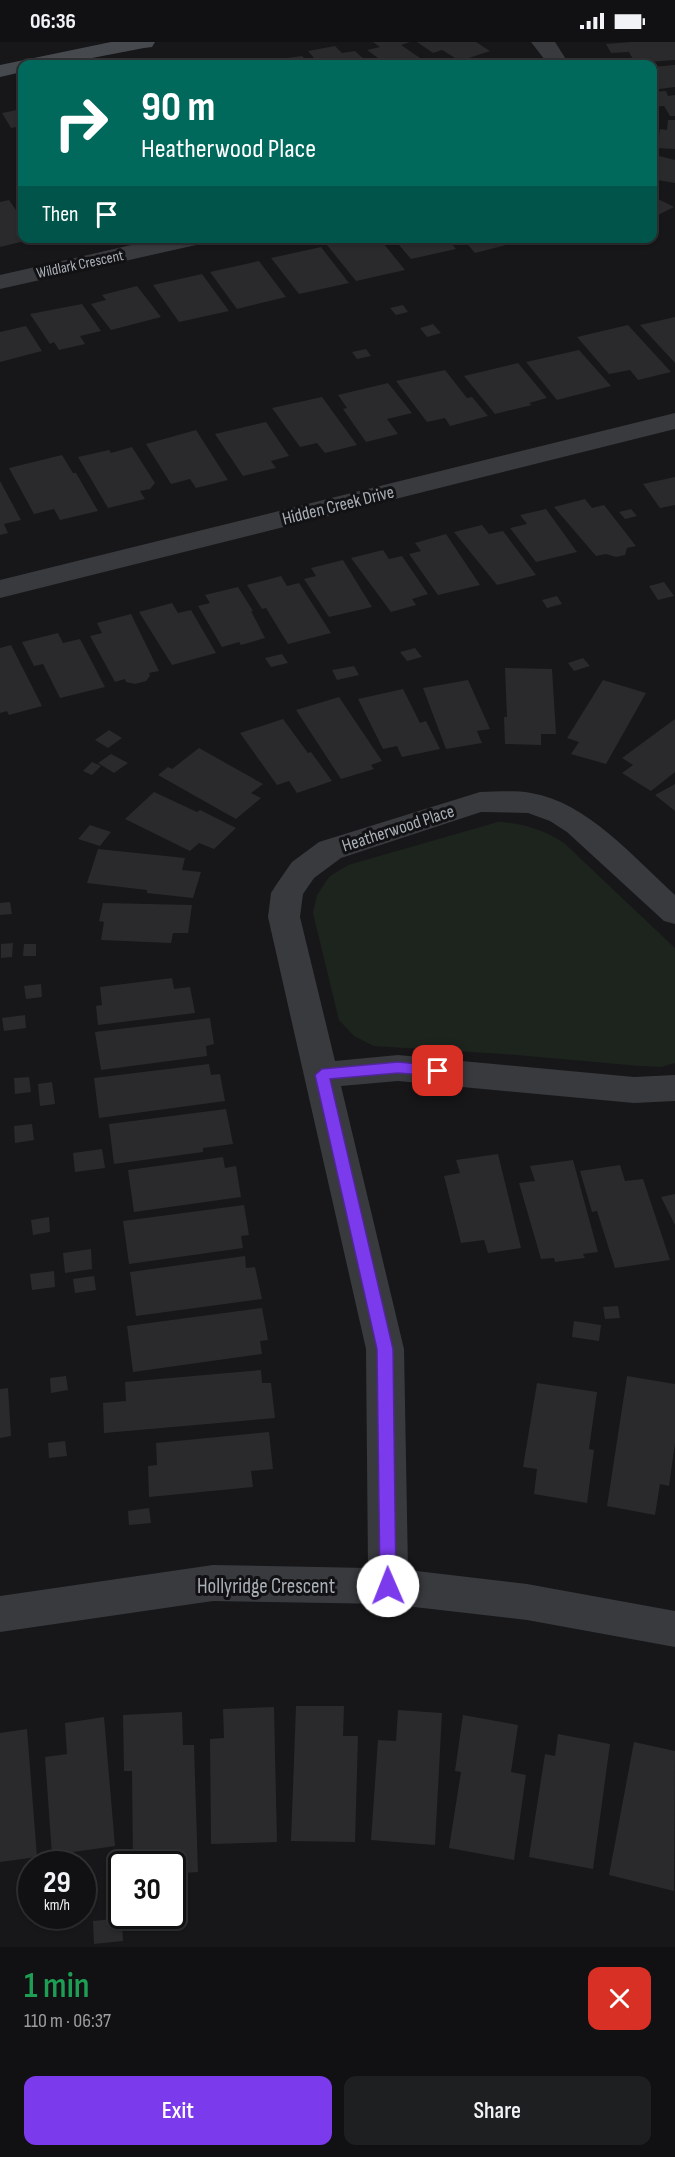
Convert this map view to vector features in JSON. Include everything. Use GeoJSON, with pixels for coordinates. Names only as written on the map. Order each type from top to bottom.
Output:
{"type":"FeatureCollection","features":[{"type":"Feature","properties":{"kind":"street"},"geometry":{"type":"LineString","coordinates":[[52,60],[144,42]]}},
{"type":"Feature","properties":{"kind":"street"},"geometry":{"type":"LineString","coordinates":[[542,42],[556,60]]}},
{"type":"Feature","properties":{"kind":"street"},"geometry":{"type":"LineString","coordinates":[[0,71],[18,67]]}},
{"type":"Feature","properties":{"kind":"street","name":"Wildlark Crescent"},"geometry":{"type":"LineString","coordinates":[[0,282],[174,243]]}},
{"type":"Feature","properties":{"kind":"street","name":"Hidden Creek Drive"},"geometry":{"type":"LineString","coordinates":[[0,589],[675,421]]}},
{"type":"Feature","properties":{"kind":"street","name":"Heatherwood Place"},"geometry":{"type":"LineString","coordinates":[[388,1586],[385,1349],[284,917],[286,893],[303,870],[330,850],[480,802],[530,803],[561,814],[578,825],[675,913]]}},
{"type":"Feature","properties":{"kind":"street"},"geometry":{"type":"LineString","coordinates":[[322,1075],[398,1068],[634,1090],[675,1088]]}},
{"type":"Feature","properties":{"kind":"street","name":"Hollyridge Crescent"},"geometry":{"type":"LineString","coordinates":[[0,1614],[213,1583],[388,1586],[527,1602],[675,1629]]}},
{"type":"Feature","properties":{"kind":"shaded area"},"geometry":{"type":"Polygon","coordinates":[[[498,822],[532,828],[564,843],[675,948],[675,1063],[661,1067],[640,1066],[374,1046],[354,1036],[339,1020],[313,913],[317,895],[329,877],[348,865],[498,822]]]}},
{"type":"Feature","properties":{"kind":"building"},"geometry":{"type":"Polygon","coordinates":[[[373,42],[410,42],[401,45],[423,60],[381,60],[367,50],[380,47],[373,42]]]}},
{"type":"Feature","properties":{"kind":"building"},"geometry":{"type":"Polygon","coordinates":[[[417,42],[476,42],[490,51],[463,60],[458,60],[442,50],[433,53],[417,42]]]}},
{"type":"Feature","properties":{"kind":"building"},"geometry":{"type":"Polygon","coordinates":[[[675,42],[675,60],[633,60],[629,52],[611,53],[606,44],[675,42]]]}},
{"type":"Feature","properties":{"kind":"building"},"geometry":{"type":"Polygon","coordinates":[[[335,46],[342,53],[355,51],[365,60],[316,60],[308,51],[335,46]]]}},
{"type":"Feature","properties":{"kind":"building"},"geometry":{"type":"Polygon","coordinates":[[[302,56],[306,60],[273,60],[302,56]]]}},
{"type":"Feature","properties":{"kind":"building"},"geometry":{"type":"Polygon","coordinates":[[[675,65],[675,87],[657,89],[657,67],[675,65]]]}},
{"type":"Feature","properties":{"kind":"building"},"geometry":{"type":"Polygon","coordinates":[[[666,91],[668,96],[675,95],[675,116],[670,116],[664,106],[657,107],[657,92],[666,91]]]}},
{"type":"Feature","properties":{"kind":"building"},"geometry":{"type":"Polygon","coordinates":[[[18,110],[18,127],[11,128],[2,113],[18,110]]]}},
{"type":"Feature","properties":{"kind":"building"},"geometry":{"type":"Polygon","coordinates":[[[668,120],[675,120],[675,149],[657,148],[660,129],[667,130],[668,120]]]}},
{"type":"Feature","properties":{"kind":"building"},"geometry":{"type":"Polygon","coordinates":[[[657,156],[675,160],[675,183],[657,180],[657,156]]]}},
{"type":"Feature","properties":{"kind":"building"},"geometry":{"type":"Polygon","coordinates":[[[657,198],[674,207],[657,216],[657,198]]]}},
{"type":"Feature","properties":{"kind":"building"},"geometry":{"type":"Polygon","coordinates":[[[9,200],[18,213],[18,243],[0,247],[0,202],[9,200]]]}},
{"type":"Feature","properties":{"kind":"building"},"geometry":{"type":"Polygon","coordinates":[[[383,243],[405,270],[356,281],[327,245],[383,243]]]}},
{"type":"Feature","properties":{"kind":"building"},"geometry":{"type":"Polygon","coordinates":[[[397,243],[451,243],[456,249],[411,259],[397,243]]]}},
{"type":"Feature","properties":{"kind":"building"},"geometry":{"type":"Polygon","coordinates":[[[466,243],[514,243],[475,253],[466,243]]]}},
{"type":"Feature","properties":{"kind":"building"},"geometry":{"type":"Polygon","coordinates":[[[321,247],[349,283],[299,294],[271,258],[321,247]]]}},
{"type":"Feature","properties":{"kind":"building"},"geometry":{"type":"Polygon","coordinates":[[[259,261],[286,297],[237,309],[210,272],[259,261]]]}},
{"type":"Feature","properties":{"kind":"building"},"geometry":{"type":"Polygon","coordinates":[[[202,274],[229,311],[179,322],[153,285],[202,274]]]}},
{"type":"Feature","properties":{"kind":"building"},"geometry":{"type":"Polygon","coordinates":[[[137,286],[161,317],[111,330],[91,304],[106,300],[102,295],[137,286]]]}},
{"type":"Feature","properties":{"kind":"building"},"geometry":{"type":"Polygon","coordinates":[[[82,304],[101,331],[80,336],[85,344],[59,350],[54,342],[50,344],[30,314],[82,304]]]}},
{"type":"Feature","properties":{"kind":"building"},"geometry":{"type":"Polygon","coordinates":[[[403,305],[408,312],[396,315],[390,308],[403,305]]]}},
{"type":"Feature","properties":{"kind":"building"},"geometry":{"type":"Polygon","coordinates":[[[675,317],[675,363],[640,325],[675,317]]]}},
{"type":"Feature","properties":{"kind":"building"},"geometry":{"type":"Polygon","coordinates":[[[433,324],[441,333],[427,337],[420,328],[433,324]]]}},
{"type":"Feature","properties":{"kind":"building"},"geometry":{"type":"Polygon","coordinates":[[[628,325],[671,372],[638,380],[630,370],[609,374],[577,337],[628,325]]]}},
{"type":"Feature","properties":{"kind":"building"},"geometry":{"type":"Polygon","coordinates":[[[26,326],[42,351],[0,362],[0,332],[26,326]]]}},
{"type":"Feature","properties":{"kind":"building"},"geometry":{"type":"Polygon","coordinates":[[[366,349],[371,356],[357,359],[352,352],[366,349]]]}},
{"type":"Feature","properties":{"kind":"building"},"geometry":{"type":"Polygon","coordinates":[[[579,350],[611,386],[557,400],[526,362],[579,350]]]}},
{"type":"Feature","properties":{"kind":"building"},"geometry":{"type":"Polygon","coordinates":[[[518,363],[547,398],[529,403],[532,405],[495,414],[464,376],[518,363]]]}},
{"type":"Feature","properties":{"kind":"building"},"geometry":{"type":"Polygon","coordinates":[[[445,370],[467,398],[472,397],[488,416],[450,426],[445,418],[427,422],[396,381],[445,370]]]}},
{"type":"Feature","properties":{"kind":"building"},"geometry":{"type":"Polygon","coordinates":[[[388,383],[412,413],[387,419],[398,434],[366,442],[343,409],[347,408],[338,395],[388,383]]]}},
{"type":"Feature","properties":{"kind":"building"},"geometry":{"type":"Polygon","coordinates":[[[322,397],[357,445],[325,453],[317,443],[300,447],[272,408],[322,397]]]}},
{"type":"Feature","properties":{"kind":"building"},"geometry":{"type":"Polygon","coordinates":[[[266,422],[289,456],[271,461],[276,468],[243,476],[215,434],[266,422]]]}},
{"type":"Feature","properties":{"kind":"building"},"geometry":{"type":"Polygon","coordinates":[[[196,430],[228,480],[196,488],[190,479],[171,484],[146,444],[196,430]]]}},
{"type":"Feature","properties":{"kind":"building"},"geometry":{"type":"Polygon","coordinates":[[[132,447],[155,483],[150,489],[140,491],[145,499],[108,508],[78,457],[109,450],[111,453],[132,447]]]}},
{"type":"Feature","properties":{"kind":"building"},"geometry":{"type":"Polygon","coordinates":[[[62,455],[73,473],[76,473],[98,511],[60,520],[54,509],[34,514],[9,468],[62,455]]]}},
{"type":"Feature","properties":{"kind":"building"},"geometry":{"type":"Polygon","coordinates":[[[675,477],[675,505],[660,508],[643,484],[675,477]]]}},
{"type":"Feature","properties":{"kind":"building"},"geometry":{"type":"Polygon","coordinates":[[[0,481],[21,520],[4,524],[8,533],[0,535],[0,481]]]}},
{"type":"Feature","properties":{"kind":"building"},"geometry":{"type":"Polygon","coordinates":[[[585,499],[592,508],[604,505],[636,546],[627,548],[625,555],[596,556],[554,507],[585,499]]]}},
{"type":"Feature","properties":{"kind":"building"},"geometry":{"type":"Polygon","coordinates":[[[546,509],[577,552],[536,562],[510,528],[527,524],[520,515],[546,509]]]}},
{"type":"Feature","properties":{"kind":"building"},"geometry":{"type":"Polygon","coordinates":[[[631,509],[637,516],[625,519],[619,512],[631,509]]]}},
{"type":"Feature","properties":{"kind":"building"},"geometry":{"type":"Polygon","coordinates":[[[482,525],[489,534],[503,531],[536,575],[497,585],[454,532],[482,525]]]}},
{"type":"Feature","properties":{"kind":"building"},"geometry":{"type":"Polygon","coordinates":[[[446,534],[480,585],[438,595],[409,554],[421,551],[415,543],[446,534]]]}},
{"type":"Feature","properties":{"kind":"building"},"geometry":{"type":"Polygon","coordinates":[[[383,550],[389,559],[402,556],[428,594],[412,599],[416,605],[391,612],[351,558],[383,550]]]}},
{"type":"Feature","properties":{"kind":"building"},"geometry":{"type":"Polygon","coordinates":[[[343,560],[372,607],[329,617],[304,579],[316,576],[311,568],[343,560]]]}},
{"type":"Feature","properties":{"kind":"building"},"geometry":{"type":"Polygon","coordinates":[[[281,576],[287,586],[299,583],[331,633],[288,644],[266,608],[262,609],[247,585],[281,576]]]}},
{"type":"Feature","properties":{"kind":"building"},"geometry":{"type":"Polygon","coordinates":[[[664,582],[674,596],[658,600],[649,586],[664,582]]]}},
{"type":"Feature","properties":{"kind":"building"},"geometry":{"type":"Polygon","coordinates":[[[238,587],[253,611],[251,611],[265,638],[241,645],[239,642],[222,647],[198,606],[210,603],[205,595],[238,587]]]}},
{"type":"Feature","properties":{"kind":"building"},"geometry":{"type":"Polygon","coordinates":[[[557,596],[562,604],[547,608],[542,600],[557,596]]]}},
{"type":"Feature","properties":{"kind":"building"},"geometry":{"type":"Polygon","coordinates":[[[172,603],[178,613],[191,610],[216,653],[172,665],[139,612],[172,603]]]}},
{"type":"Feature","properties":{"kind":"building"},"geometry":{"type":"Polygon","coordinates":[[[131,614],[159,671],[149,673],[150,676],[146,681],[135,684],[126,682],[125,679],[115,682],[90,636],[102,633],[97,623],[131,614]]]}},
{"type":"Feature","properties":{"kind":"building"},"geometry":{"type":"Polygon","coordinates":[[[58,633],[63,643],[80,639],[105,687],[60,698],[43,664],[34,666],[22,642],[58,633]]]}},
{"type":"Feature","properties":{"kind":"building"},"geometry":{"type":"Polygon","coordinates":[[[11,645],[42,706],[9,715],[7,711],[0,713],[0,648],[11,645]]]}},
{"type":"Feature","properties":{"kind":"building"},"geometry":{"type":"Polygon","coordinates":[[[415,648],[422,657],[407,661],[400,652],[415,648]]]}},
{"type":"Feature","properties":{"kind":"building"},"geometry":{"type":"Polygon","coordinates":[[[282,654],[288,663],[271,667],[265,658],[282,654]]]}},
{"type":"Feature","properties":{"kind":"building"},"geometry":{"type":"Polygon","coordinates":[[[583,658],[590,666],[574,671],[568,663],[583,658]]]}},
{"type":"Feature","properties":{"kind":"building"},"geometry":{"type":"Polygon","coordinates":[[[354,666],[359,675],[337,680],[332,670],[354,666]]]}},
{"type":"Feature","properties":{"kind":"building"},"geometry":{"type":"Polygon","coordinates":[[[505,668],[552,669],[556,734],[541,734],[541,745],[505,744],[504,717],[507,717],[505,668]]]}},
{"type":"Feature","properties":{"kind":"building"},"geometry":{"type":"Polygon","coordinates":[[[468,680],[490,729],[477,731],[482,743],[446,749],[423,688],[468,680]]]}},
{"type":"Feature","properties":{"kind":"building"},"geometry":{"type":"Polygon","coordinates":[[[603,680],[646,693],[606,764],[571,754],[579,742],[567,738],[603,680]]]}},
{"type":"Feature","properties":{"kind":"building"},"geometry":{"type":"Polygon","coordinates":[[[403,689],[420,723],[426,721],[440,749],[402,757],[397,746],[383,749],[358,699],[403,689]]]}},
{"type":"Feature","properties":{"kind":"building"},"geometry":{"type":"Polygon","coordinates":[[[339,697],[382,761],[371,765],[374,769],[341,779],[296,710],[339,697]]]}},
{"type":"Feature","properties":{"kind":"building"},"geometry":{"type":"Polygon","coordinates":[[[283,719],[332,781],[297,793],[289,781],[277,785],[240,733],[283,719]]]}},
{"type":"Feature","properties":{"kind":"building"},"geometry":{"type":"Polygon","coordinates":[[[675,719],[675,772],[651,791],[622,773],[633,765],[622,758],[675,719]]]}},
{"type":"Feature","properties":{"kind":"building"},"geometry":{"type":"Polygon","coordinates":[[[109,730],[122,738],[108,748],[95,740],[109,730]]]}},
{"type":"Feature","properties":{"kind":"building"},"geometry":{"type":"Polygon","coordinates":[[[199,748],[263,784],[251,793],[261,798],[236,819],[158,775],[168,767],[172,769],[199,748]]]}},
{"type":"Feature","properties":{"kind":"building"},"geometry":{"type":"Polygon","coordinates":[[[111,754],[128,763],[114,773],[98,763],[111,754]]]}},
{"type":"Feature","properties":{"kind":"building"},"geometry":{"type":"Polygon","coordinates":[[[92,762],[101,766],[92,775],[83,771],[92,762]]]}},
{"type":"Feature","properties":{"kind":"building"},"geometry":{"type":"Polygon","coordinates":[[[675,784],[675,811],[655,795],[675,784]]]}},
{"type":"Feature","properties":{"kind":"building"},"geometry":{"type":"Polygon","coordinates":[[[154,792],[197,812],[200,810],[236,828],[214,849],[199,843],[190,851],[125,819],[154,792]]]}},
{"type":"Feature","properties":{"kind":"building"},"geometry":{"type":"Polygon","coordinates":[[[90,825],[111,832],[100,846],[78,839],[90,825]]]}},
{"type":"Feature","properties":{"kind":"building"},"geometry":{"type":"Polygon","coordinates":[[[98,849],[185,858],[182,870],[201,872],[193,898],[87,883],[98,849]]]}},
{"type":"Feature","properties":{"kind":"building"},"geometry":{"type":"Polygon","coordinates":[[[10,902],[12,914],[0,915],[0,903],[10,902]]]}},
{"type":"Feature","properties":{"kind":"building"},"geometry":{"type":"Polygon","coordinates":[[[103,903],[192,905],[188,933],[173,933],[171,943],[101,940],[104,922],[99,921],[103,903]]]}},
{"type":"Feature","properties":{"kind":"building"},"geometry":{"type":"Polygon","coordinates":[[[13,943],[12,957],[1,958],[1,944],[13,943]]]}},
{"type":"Feature","properties":{"kind":"building"},"geometry":{"type":"Polygon","coordinates":[[[24,944],[36,944],[36,956],[23,956],[24,944]]]}},
{"type":"Feature","properties":{"kind":"building"},"geometry":{"type":"Polygon","coordinates":[[[172,978],[174,989],[190,987],[195,1013],[98,1025],[96,1006],[102,1005],[100,987],[172,978]]]}},
{"type":"Feature","properties":{"kind":"building"},"geometry":{"type":"Polygon","coordinates":[[[41,984],[42,997],[26,999],[24,986],[41,984]]]}},
{"type":"Feature","properties":{"kind":"building"},"geometry":{"type":"Polygon","coordinates":[[[25,1015],[26,1028],[4,1031],[2,1018],[25,1015]]]}},
{"type":"Feature","properties":{"kind":"building"},"geometry":{"type":"Polygon","coordinates":[[[210,1018],[214,1044],[206,1046],[207,1056],[101,1070],[95,1032],[210,1018]]]}},
{"type":"Feature","properties":{"kind":"building"},"geometry":{"type":"Polygon","coordinates":[[[209,1064],[211,1075],[220,1074],[225,1101],[99,1118],[94,1078],[209,1064]]]}},
{"type":"Feature","properties":{"kind":"building"},"geometry":{"type":"Polygon","coordinates":[[[29,1077],[31,1092],[15,1094],[14,1078],[29,1077]]]}},
{"type":"Feature","properties":{"kind":"building"},"geometry":{"type":"Polygon","coordinates":[[[52,1082],[55,1104],[40,1106],[38,1084],[52,1082]]]}},
{"type":"Feature","properties":{"kind":"building"},"geometry":{"type":"Polygon","coordinates":[[[226,1109],[233,1144],[203,1148],[203,1152],[114,1164],[109,1124],[226,1109]]]}},
{"type":"Feature","properties":{"kind":"building"},"geometry":{"type":"Polygon","coordinates":[[[32,1124],[34,1140],[15,1143],[14,1126],[32,1124]]]}},
{"type":"Feature","properties":{"kind":"building"},"geometry":{"type":"Polygon","coordinates":[[[102,1149],[105,1168],[75,1172],[73,1153],[102,1149]]]}},
{"type":"Feature","properties":{"kind":"building"},"geometry":{"type":"Polygon","coordinates":[[[498,1154],[521,1248],[488,1253],[484,1240],[461,1243],[444,1176],[460,1173],[456,1160],[498,1154]]]}},
{"type":"Feature","properties":{"kind":"building"},"geometry":{"type":"Polygon","coordinates":[[[223,1157],[225,1168],[236,1166],[241,1197],[134,1212],[128,1170],[223,1157]]]}},
{"type":"Feature","properties":{"kind":"building"},"geometry":{"type":"Polygon","coordinates":[[[573,1160],[598,1252],[583,1254],[585,1258],[555,1262],[554,1258],[541,1259],[519,1183],[535,1181],[530,1166],[573,1160]]]}},
{"type":"Feature","properties":{"kind":"building"},"geometry":{"type":"Polygon","coordinates":[[[620,1165],[625,1181],[643,1179],[670,1260],[615,1268],[597,1211],[592,1212],[580,1171],[620,1165]]]}},
{"type":"Feature","properties":{"kind":"building"},"geometry":{"type":"Polygon","coordinates":[[[675,1194],[675,1225],[661,1197],[675,1194]]]}},
{"type":"Feature","properties":{"kind":"building"},"geometry":{"type":"Polygon","coordinates":[[[244,1205],[249,1235],[241,1236],[243,1248],[129,1264],[123,1221],[244,1205]]]}},
{"type":"Feature","properties":{"kind":"building"},"geometry":{"type":"Polygon","coordinates":[[[49,1217],[50,1232],[33,1235],[31,1220],[49,1217]]]}},
{"type":"Feature","properties":{"kind":"building"},"geometry":{"type":"Polygon","coordinates":[[[91,1249],[92,1269],[65,1273],[63,1253],[91,1249]]]}},
{"type":"Feature","properties":{"kind":"building"},"geometry":{"type":"Polygon","coordinates":[[[245,1256],[246,1268],[255,1267],[262,1299],[136,1316],[130,1272],[245,1256]]]}},
{"type":"Feature","properties":{"kind":"building"},"geometry":{"type":"Polygon","coordinates":[[[54,1271],[55,1287],[32,1290],[30,1274],[54,1271]]]}},
{"type":"Feature","properties":{"kind":"building"},"geometry":{"type":"Polygon","coordinates":[[[94,1276],[96,1290],[75,1293],[73,1279],[94,1276]]]}},
{"type":"Feature","properties":{"kind":"building"},"geometry":{"type":"Polygon","coordinates":[[[618,1306],[620,1318],[605,1319],[603,1307],[618,1306]]]}},
{"type":"Feature","properties":{"kind":"building"},"geometry":{"type":"Polygon","coordinates":[[[262,1308],[268,1340],[260,1341],[262,1354],[133,1372],[127,1326],[262,1308]]]}},
{"type":"Feature","properties":{"kind":"building"},"geometry":{"type":"Polygon","coordinates":[[[574,1321],[601,1325],[599,1341],[572,1337],[574,1321]]]}},
{"type":"Feature","properties":{"kind":"building"},"geometry":{"type":"Polygon","coordinates":[[[261,1370],[262,1383],[271,1383],[275,1418],[104,1433],[103,1403],[126,1401],[125,1382],[261,1370]]]}},
{"type":"Feature","properties":{"kind":"building"},"geometry":{"type":"Polygon","coordinates":[[[66,1376],[68,1390],[51,1393],[50,1378],[66,1376]]]}},
{"type":"Feature","properties":{"kind":"building"},"geometry":{"type":"Polygon","coordinates":[[[627,1376],[675,1384],[675,1443],[669,1486],[660,1484],[655,1515],[607,1506],[627,1376]]]}},
{"type":"Feature","properties":{"kind":"building"},"geometry":{"type":"Polygon","coordinates":[[[537,1383],[597,1392],[589,1449],[594,1450],[587,1503],[534,1494],[537,1469],[523,1467],[537,1383]]]}},
{"type":"Feature","properties":{"kind":"building"},"geometry":{"type":"Polygon","coordinates":[[[8,1388],[11,1436],[0,1438],[0,1389],[8,1388]]]}},
{"type":"Feature","properties":{"kind":"building"},"geometry":{"type":"Polygon","coordinates":[[[269,1432],[273,1469],[251,1471],[253,1487],[149,1497],[148,1466],[157,1465],[156,1443],[269,1432]]]}},
{"type":"Feature","properties":{"kind":"building"},"geometry":{"type":"Polygon","coordinates":[[[65,1441],[67,1456],[49,1458],[48,1443],[65,1441]]]}},
{"type":"Feature","properties":{"kind":"building"},"geometry":{"type":"Polygon","coordinates":[[[149,1508],[151,1523],[129,1525],[128,1511],[149,1508]]]}},
{"type":"Feature","properties":{"kind":"building"},"geometry":{"type":"Polygon","coordinates":[[[296,1706],[344,1706],[343,1736],[358,1736],[355,1842],[291,1841],[296,1706]]]}},
{"type":"Feature","properties":{"kind":"building"},"geometry":{"type":"Polygon","coordinates":[[[274,1707],[277,1842],[211,1844],[210,1739],[224,1738],[223,1709],[274,1707]]]}},
{"type":"Feature","properties":{"kind":"building"},"geometry":{"type":"Polygon","coordinates":[[[398,1710],[442,1713],[435,1845],[371,1840],[378,1740],[396,1741],[398,1710]]]}},
{"type":"Feature","properties":{"kind":"building"},"geometry":{"type":"Polygon","coordinates":[[[182,1712],[183,1745],[194,1745],[198,1872],[186,1873],[186,1851],[133,1851],[132,1771],[124,1771],[123,1715],[182,1712]]]}},
{"type":"Feature","properties":{"kind":"building"},"geometry":{"type":"Polygon","coordinates":[[[463,1715],[518,1725],[511,1772],[526,1775],[514,1860],[449,1848],[461,1772],[455,1771],[463,1715]]]}},
{"type":"Feature","properties":{"kind":"building"},"geometry":{"type":"Polygon","coordinates":[[[104,1717],[115,1846],[80,1851],[52,1851],[45,1757],[67,1754],[65,1723],[104,1717]]]}},
{"type":"Feature","properties":{"kind":"building"},"geometry":{"type":"Polygon","coordinates":[[[27,1729],[37,1851],[18,1851],[18,1860],[0,1862],[0,1733],[27,1729]]]}},
{"type":"Feature","properties":{"kind":"building"},"geometry":{"type":"Polygon","coordinates":[[[558,1734],[610,1744],[593,1869],[529,1857],[545,1754],[555,1756],[558,1734]]]}},
{"type":"Feature","properties":{"kind":"building"},"geometry":{"type":"Polygon","coordinates":[[[634,1742],[675,1751],[674,1891],[609,1875],[634,1742]]]}},
{"type":"Feature","properties":{"kind":"building"},"geometry":{"type":"Polygon","coordinates":[[[108,1919],[108,1929],[122,1929],[123,1941],[94,1944],[93,1929],[96,1929],[96,1921],[108,1919]]]}},
{"type":"Feature","properties":{"kind":"route"},"geometry":{"type":"LineString","coordinates":[[388,1586],[385,1349],[322,1075],[398,1068],[438,1071]]}}]}
